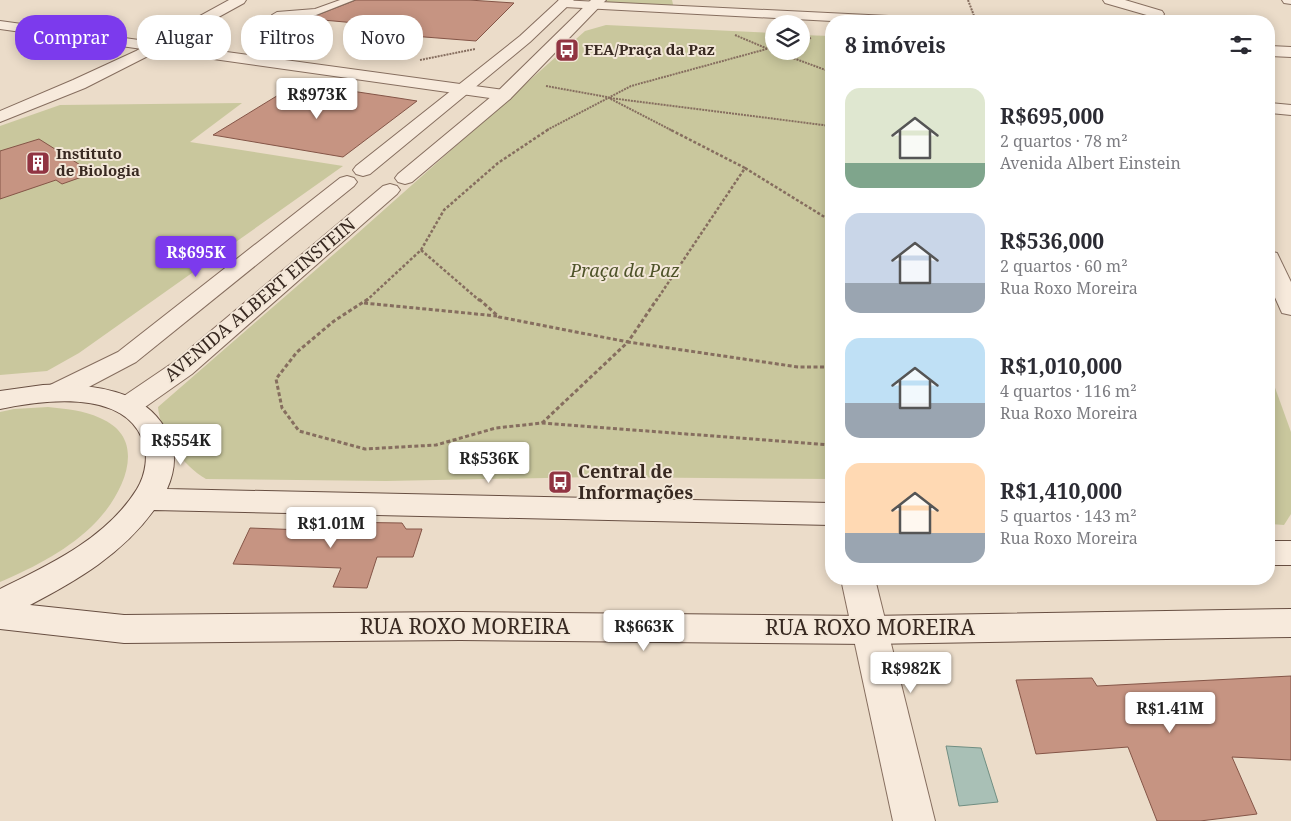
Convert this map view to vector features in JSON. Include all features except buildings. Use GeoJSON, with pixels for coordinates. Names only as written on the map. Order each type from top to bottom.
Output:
{"type":"FeatureCollection","features":[{"type":"Feature","properties":{"kind":"street"},"geometry":{"type":"LineString","coordinates":[[212,15],[239,0]]}},
{"type":"Feature","properties":{"kind":"street"},"geometry":{"type":"LineString","coordinates":[[1110,0],[1151,15]]}},
{"type":"Feature","properties":{"kind":"street"},"geometry":{"type":"LineString","coordinates":[[1152,0],[1158,15]]}},
{"type":"Feature","properties":{"kind":"street"},"geometry":{"type":"LineString","coordinates":[[562,6],[825,17]]}},
{"type":"Feature","properties":{"kind":"street","name":"AVENIDA ALBERT EINSTEIN"},"geometry":{"type":"LineString","coordinates":[[56,393],[127,357],[464,89],[562,6]]}},
{"type":"Feature","properties":{"kind":"street"},"geometry":{"type":"LineString","coordinates":[[593,7],[765,24]]}},
{"type":"Feature","properties":{"kind":"street","name":"AVENIDA ALBERT EINSTEIN"},"geometry":{"type":"LineString","coordinates":[[128,406],[183,368],[504,95],[593,7]]}},
{"type":"Feature","properties":{"kind":"street"},"geometry":{"type":"LineString","coordinates":[[0,25],[137,43]]}},
{"type":"Feature","properties":{"kind":"street"},"geometry":{"type":"LineString","coordinates":[[810,27],[825,28]]}},
{"type":"Feature","properties":{"kind":"street"},"geometry":{"type":"LineString","coordinates":[[1275,51],[1291,52]]}},
{"type":"Feature","properties":{"kind":"street"},"geometry":{"type":"LineString","coordinates":[[0,117],[78,84],[137,55]]}},
{"type":"Feature","properties":{"kind":"street"},"geometry":{"type":"LineString","coordinates":[[231,56],[504,95]]}},
{"type":"Feature","properties":{"kind":"street"},"geometry":{"type":"LineString","coordinates":[[1275,109],[1291,110]]}},
{"type":"Feature","properties":{"kind":"street"},"geometry":{"type":"LineString","coordinates":[[1278,271],[1291,308]]}},
{"type":"Feature","properties":{"kind":"street"},"geometry":{"type":"LineString","coordinates":[[0,400],[56,393],[96,396],[128,406],[145,419],[156,434],[160,453],[157,475],[147,499],[117,535],[59,576],[0,604]]}},
{"type":"Feature","properties":{"kind":"street"},"geometry":{"type":"LineString","coordinates":[[147,499],[825,514]]}},
{"type":"Feature","properties":{"kind":"street"},"geometry":{"type":"LineString","coordinates":[[1275,553],[1291,553]]}},
{"type":"Feature","properties":{"kind":"street"},"geometry":{"type":"LineString","coordinates":[[859,585],[914,821]]}},
{"type":"Feature","properties":{"kind":"street","name":"RUA ROXO MOREIRA"},"geometry":{"type":"LineString","coordinates":[[0,615],[124,629],[469,626],[869,630],[1291,623]]}},
{"type":"Feature","properties":{"kind":"lane"},"geometry":{"type":"LineString","coordinates":[[277,15],[316,12],[349,0]]}},
{"type":"Feature","properties":{"kind":"path"},"geometry":{"type":"LineString","coordinates":[[968,0],[974,15]]}},
{"type":"Feature","properties":{"kind":"path"},"geometry":{"type":"LineString","coordinates":[[735,34],[765,48]]}},
{"type":"Feature","properties":{"kind":"path"},"geometry":{"type":"LineString","coordinates":[[423,59],[525,39]]}},
{"type":"Feature","properties":{"kind":"path"},"geometry":{"type":"LineString","coordinates":[[765,50],[639,84],[607,97],[549,129],[498,163],[444,210],[421,250],[364,302],[334,321],[297,352],[276,379],[282,408],[300,431],[365,449],[436,445],[496,428],[542,423],[825,445]]}},
{"type":"Feature","properties":{"kind":"path"},"geometry":{"type":"LineString","coordinates":[[800,60],[825,70]]}},
{"type":"Feature","properties":{"kind":"path"},"geometry":{"type":"LineString","coordinates":[[518,81],[607,97],[825,125]]}},
{"type":"Feature","properties":{"kind":"path"},"geometry":{"type":"LineString","coordinates":[[607,97],[745,168],[825,217]]}},
{"type":"Feature","properties":{"kind":"path"},"geometry":{"type":"LineString","coordinates":[[542,423],[628,342],[745,168]]}},
{"type":"Feature","properties":{"kind":"path"},"geometry":{"type":"LineString","coordinates":[[421,250],[499,317]]}},
{"type":"Feature","properties":{"kind":"path"},"geometry":{"type":"LineString","coordinates":[[364,302],[499,317],[628,342],[798,367],[825,367]]}},
{"type":"Feature","properties":{"kind":"green space"},"geometry":{"type":"Polygon","coordinates":[[[599,0],[672,0],[674,9],[595,5],[599,0]]]}},
{"type":"Feature","properties":{"kind":"green space","name":"Praça da Paz"},"geometry":{"type":"Polygon","coordinates":[[[606,25],[765,33],[765,60],[810,60],[810,35],[825,36],[825,479],[594,477],[386,481],[206,479],[189,466],[174,448],[163,428],[158,407],[349,241],[585,31],[606,25]]]}},
{"type":"Feature","properties":{"kind":"green space"},"geometry":{"type":"Polygon","coordinates":[[[242,103],[190,142],[343,166],[79,353],[47,371],[0,375],[0,126],[60,105],[242,103]]]}},
{"type":"Feature","properties":{"kind":"green space"},"geometry":{"type":"Polygon","coordinates":[[[1275,388],[1291,432],[1291,514],[1284,525],[1275,524],[1275,388]]]}},
{"type":"Feature","properties":{"kind":"green space"},"geometry":{"type":"Polygon","coordinates":[[[48,407],[87,413],[115,427],[124,439],[128,453],[127,467],[115,497],[86,532],[51,556],[0,582],[0,412],[14,409],[48,407]]]}},
{"type":"Feature","properties":{"kind":"shaded area"},"geometry":{"type":"Polygon","coordinates":[[[946,746],[981,748],[998,802],[959,806],[946,746]]]}},
{"type":"Feature","properties":{"kind":"place","name":"FEA/Praça da Paz"},"geometry":{"type":"Point","coordinates":[567,50]}},
{"type":"Feature","properties":{"kind":"place","name":"Instituto de Biologia"},"geometry":{"type":"Point","coordinates":[38,163]}},
{"type":"Feature","properties":{"kind":"place","name":"Central de Informações"},"geometry":{"type":"Point","coordinates":[560,482]}}]}
